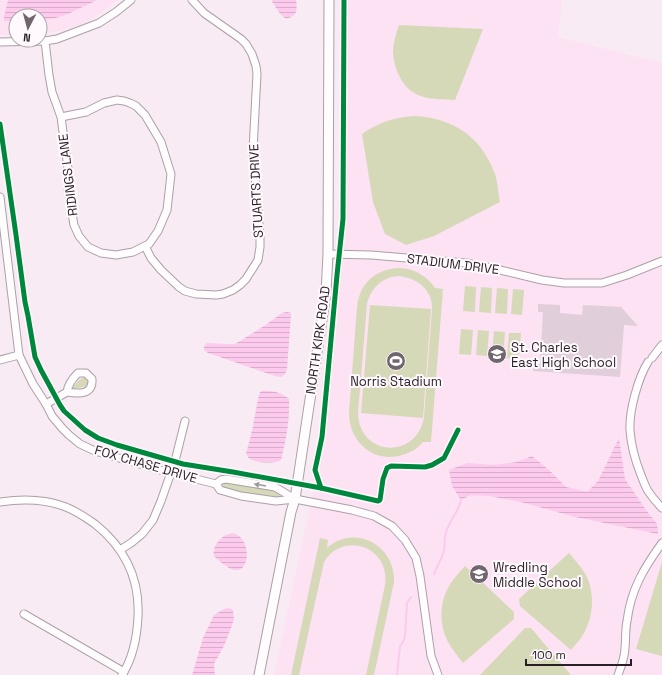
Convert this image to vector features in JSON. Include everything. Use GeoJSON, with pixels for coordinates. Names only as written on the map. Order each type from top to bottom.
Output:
{"type":"FeatureCollection","features":[{"type":"Feature","properties":{"kind":"main road","name":"NORTH KIRK ROAD"},"geometry":{"type":"LineString","coordinates":[[259,675],[290,512],[295,499],[326,293],[328,254],[329,0]]}},
{"type":"Feature","properties":{"kind":"street"},"geometry":{"type":"LineString","coordinates":[[48,41],[99,23],[131,0]]}},
{"type":"Feature","properties":{"kind":"street","name":"STUARTS DRIVE"},"geometry":{"type":"LineString","coordinates":[[145,246],[151,258],[179,287],[191,293],[208,296],[228,293],[240,286],[255,266],[259,256],[260,238],[253,150],[257,83],[256,66],[252,54],[246,44],[204,13],[192,0]]}},
{"type":"Feature","properties":{"kind":"street","name":"RIDINGS LANE"},"geometry":{"type":"LineString","coordinates":[[46,48],[48,75],[52,92],[61,117],[72,218],[79,236],[88,247],[101,254],[116,255],[133,252],[145,246]]}},
{"type":"Feature","properties":{"kind":"street"},"geometry":{"type":"LineString","coordinates":[[61,117],[86,112],[104,103],[117,100],[136,106],[145,115],[161,142],[171,174],[167,210],[158,231],[149,244],[145,246]]}},
{"type":"Feature","properties":{"kind":"street","name":"FOX CHASE DRIVE"},"geometry":{"type":"LineString","coordinates":[[0,197],[4,253],[19,355],[33,384],[52,416],[62,428],[80,444],[95,451],[216,484],[220,490],[241,496],[276,501],[295,499]]}},
{"type":"Feature","properties":{"kind":"street","name":"STADIUM DRIVE"},"geometry":{"type":"LineString","coordinates":[[328,254],[371,255],[466,263],[542,280],[564,283],[602,283],[662,261]]}},
{"type":"Feature","properties":{"kind":"street"},"geometry":{"type":"LineString","coordinates":[[662,345],[650,360],[642,374],[632,412],[630,429],[632,446],[637,464],[648,491],[662,508]]}},
{"type":"Feature","properties":{"kind":"street"},"geometry":{"type":"LineString","coordinates":[[0,360],[19,355]]}},
{"type":"Feature","properties":{"kind":"street"},"geometry":{"type":"LineString","coordinates":[[46,404],[67,392]]}},
{"type":"Feature","properties":{"kind":"street"},"geometry":{"type":"LineString","coordinates":[[120,550],[142,534],[153,520],[161,501],[186,422]]}},
{"type":"Feature","properties":{"kind":"street","name":"FOX CHASE DRIVE"},"geometry":{"type":"LineString","coordinates":[[216,484],[221,480],[226,479],[275,487],[295,499]]}},
{"type":"Feature","properties":{"kind":"street"},"geometry":{"type":"LineString","coordinates":[[295,499],[352,510],[374,516],[392,526],[405,540],[416,558],[420,576],[431,656],[438,675]]}},
{"type":"Feature","properties":{"kind":"street"},"geometry":{"type":"LineString","coordinates":[[0,502],[16,500],[38,501],[63,506],[84,516],[113,541],[129,566],[135,582],[138,597],[137,632],[134,648],[129,662],[123,673],[24,614]]}},
{"type":"Feature","properties":{"kind":"street"},"geometry":{"type":"LineString","coordinates":[[618,675],[625,650],[625,635],[630,602],[643,571],[662,543]]}},
{"type":"Feature","properties":{"kind":"shaded area"},"geometry":{"type":"Polygon","coordinates":[[[0,0],[118,0],[84,23],[67,29],[48,33],[48,8],[8,8],[8,35],[0,35],[0,0]]]}},
{"type":"Feature","properties":{"kind":"shaded area"},"geometry":{"type":"Polygon","coordinates":[[[8,0],[97,0],[56,18],[48,19],[48,8],[8,8],[8,21],[4,21],[8,0]]]}},
{"type":"Feature","properties":{"kind":"shaded area"},"geometry":{"type":"Polygon","coordinates":[[[271,0],[296,0],[297,8],[295,14],[287,18],[283,17],[271,0]]]}},
{"type":"Feature","properties":{"kind":"shaded area","name":"St. Charles East High School"},"geometry":{"type":"Polygon","coordinates":[[[346,0],[562,0],[558,37],[662,63],[662,675],[274,675],[322,451],[344,207],[346,0]]]}},
{"type":"Feature","properties":{"kind":"shaded area"},"geometry":{"type":"Polygon","coordinates":[[[282,313],[291,313],[291,315],[287,369],[284,375],[280,377],[208,353],[204,350],[204,346],[207,343],[235,344],[282,313]]]}},
{"type":"Feature","properties":{"kind":"shaded area"},"geometry":{"type":"Polygon","coordinates":[[[261,391],[276,392],[289,399],[288,422],[283,452],[281,460],[274,462],[249,459],[246,454],[259,394],[261,391]]]}},
{"type":"Feature","properties":{"kind":"shaded area"},"geometry":{"type":"Polygon","coordinates":[[[619,438],[625,479],[657,524],[658,534],[575,517],[521,502],[489,496],[471,495],[461,500],[452,486],[449,470],[467,463],[494,465],[517,462],[532,456],[566,487],[587,492],[598,481],[619,438]]]}},
{"type":"Feature","properties":{"kind":"shaded area"},"geometry":{"type":"Polygon","coordinates":[[[233,533],[239,536],[243,541],[247,554],[244,566],[241,569],[236,570],[223,564],[217,559],[214,553],[215,547],[221,538],[225,535],[233,533]]]}},
{"type":"Feature","properties":{"kind":"shaded area"},"geometry":{"type":"Polygon","coordinates":[[[229,608],[233,610],[234,619],[224,646],[214,664],[215,675],[192,675],[203,638],[214,615],[224,609],[229,608]]]}},
{"type":"Feature","properties":{"kind":"green space"},"geometry":{"type":"Polygon","coordinates":[[[399,25],[483,29],[455,100],[422,97],[412,92],[403,83],[395,65],[393,52],[399,25]]]}},
{"type":"Feature","properties":{"kind":"green space"},"geometry":{"type":"Polygon","coordinates":[[[414,116],[453,125],[474,139],[482,149],[495,174],[500,202],[434,236],[406,245],[385,234],[373,202],[362,134],[386,121],[414,116]]]}},
{"type":"Feature","properties":{"kind":"green space"},"geometry":{"type":"Polygon","coordinates":[[[400,268],[411,270],[424,277],[435,288],[443,289],[431,442],[423,442],[411,452],[391,457],[372,453],[358,441],[353,433],[349,413],[357,307],[359,298],[362,290],[371,278],[391,269],[400,268]],[[393,277],[382,281],[374,288],[367,304],[358,413],[361,428],[368,438],[377,445],[389,448],[400,446],[411,441],[419,431],[424,417],[432,302],[423,286],[406,277],[393,277]]]}},
{"type":"Feature","properties":{"kind":"green space"},"geometry":{"type":"Polygon","coordinates":[[[465,286],[476,287],[475,312],[463,311],[465,286]]]}},
{"type":"Feature","properties":{"kind":"green space"},"geometry":{"type":"Polygon","coordinates":[[[481,287],[492,288],[491,313],[479,312],[481,287]]]}},
{"type":"Feature","properties":{"kind":"green space"},"geometry":{"type":"Polygon","coordinates":[[[497,288],[508,289],[507,314],[495,313],[497,288]]]}},
{"type":"Feature","properties":{"kind":"green space"},"geometry":{"type":"Polygon","coordinates":[[[513,289],[524,290],[522,315],[511,314],[513,289]]]}},
{"type":"Feature","properties":{"kind":"green space","name":"Norris Stadium"},"geometry":{"type":"Polygon","coordinates":[[[370,305],[431,309],[423,418],[361,413],[370,305]]]}},
{"type":"Feature","properties":{"kind":"green space"},"geometry":{"type":"Polygon","coordinates":[[[461,329],[473,330],[471,355],[459,354],[461,329]]]}},
{"type":"Feature","properties":{"kind":"green space"},"geometry":{"type":"Polygon","coordinates":[[[478,330],[489,331],[487,356],[476,355],[478,330]]]}},
{"type":"Feature","properties":{"kind":"green space"},"geometry":{"type":"Polygon","coordinates":[[[494,331],[505,332],[503,357],[492,356],[494,331]]]}},
{"type":"Feature","properties":{"kind":"green space"},"geometry":{"type":"Polygon","coordinates":[[[509,333],[521,333],[519,359],[507,358],[509,333]]]}},
{"type":"Feature","properties":{"kind":"green space"},"geometry":{"type":"Polygon","coordinates":[[[84,377],[88,384],[83,387],[73,389],[79,380],[84,377]]]}},
{"type":"Feature","properties":{"kind":"green space"},"geometry":{"type":"Polygon","coordinates":[[[225,483],[277,492],[280,496],[279,498],[275,498],[223,488],[222,484],[225,483]]]}},
{"type":"Feature","properties":{"kind":"green space"},"geometry":{"type":"Polygon","coordinates":[[[320,538],[328,540],[327,548],[338,541],[350,538],[361,538],[372,542],[381,549],[388,558],[393,569],[394,582],[374,675],[366,675],[385,585],[385,572],[381,561],[373,553],[364,547],[353,545],[342,547],[332,552],[324,562],[299,675],[291,675],[320,538]]]}},
{"type":"Feature","properties":{"kind":"green space"},"geometry":{"type":"Polygon","coordinates":[[[569,553],[586,575],[592,599],[592,607],[585,631],[571,650],[520,606],[519,599],[569,553]]]}},
{"type":"Feature","properties":{"kind":"green space"},"geometry":{"type":"Polygon","coordinates":[[[662,562],[662,656],[636,649],[662,562]]]}},
{"type":"Feature","properties":{"kind":"green space"},"geometry":{"type":"Polygon","coordinates":[[[465,566],[514,612],[514,619],[463,663],[452,649],[444,634],[442,607],[448,588],[465,566]]]}},
{"type":"Feature","properties":{"kind":"green space"},"geometry":{"type":"Polygon","coordinates":[[[525,628],[531,628],[571,675],[480,675],[525,628]]]}},
{"type":"Feature","properties":{"kind":"building"},"geometry":{"type":"Polygon","coordinates":[[[538,304],[560,305],[560,313],[582,315],[583,305],[621,307],[638,326],[624,325],[620,377],[533,371],[534,364],[540,364],[543,312],[538,312],[538,304]]]}},
{"type":"Feature","properties":{"kind":"waterway"},"geometry":{"type":"LineString","coordinates":[[434,574],[444,551],[446,532],[461,500]]}},
{"type":"Feature","properties":{"kind":"waterway"},"geometry":{"type":"LineString","coordinates":[[397,675],[400,646],[405,636],[407,603],[411,597]]}},
{"type":"Feature","properties":{"kind":"cycle path"},"geometry":{"type":"LineString","coordinates":[[321,488],[315,470],[322,437],[343,219],[344,0]]}},
{"type":"Feature","properties":{"kind":"cycle path"},"geometry":{"type":"LineString","coordinates":[[0,124],[25,302],[35,357],[64,411],[85,430],[98,438],[117,445],[183,464],[321,488],[378,501],[380,500],[383,479],[387,468],[391,466],[425,467],[432,465],[444,458],[458,430]]}},
{"type":"Feature","properties":{"kind":"place","name":"St. Charles East High School"},"geometry":{"type":"Point","coordinates":[497,354]}},
{"type":"Feature","properties":{"kind":"place","name":"Norris Stadium"},"geometry":{"type":"Point","coordinates":[396,361]}},
{"type":"Feature","properties":{"kind":"place","name":"Wredling Middle School"},"geometry":{"type":"Point","coordinates":[479,574]}}]}
